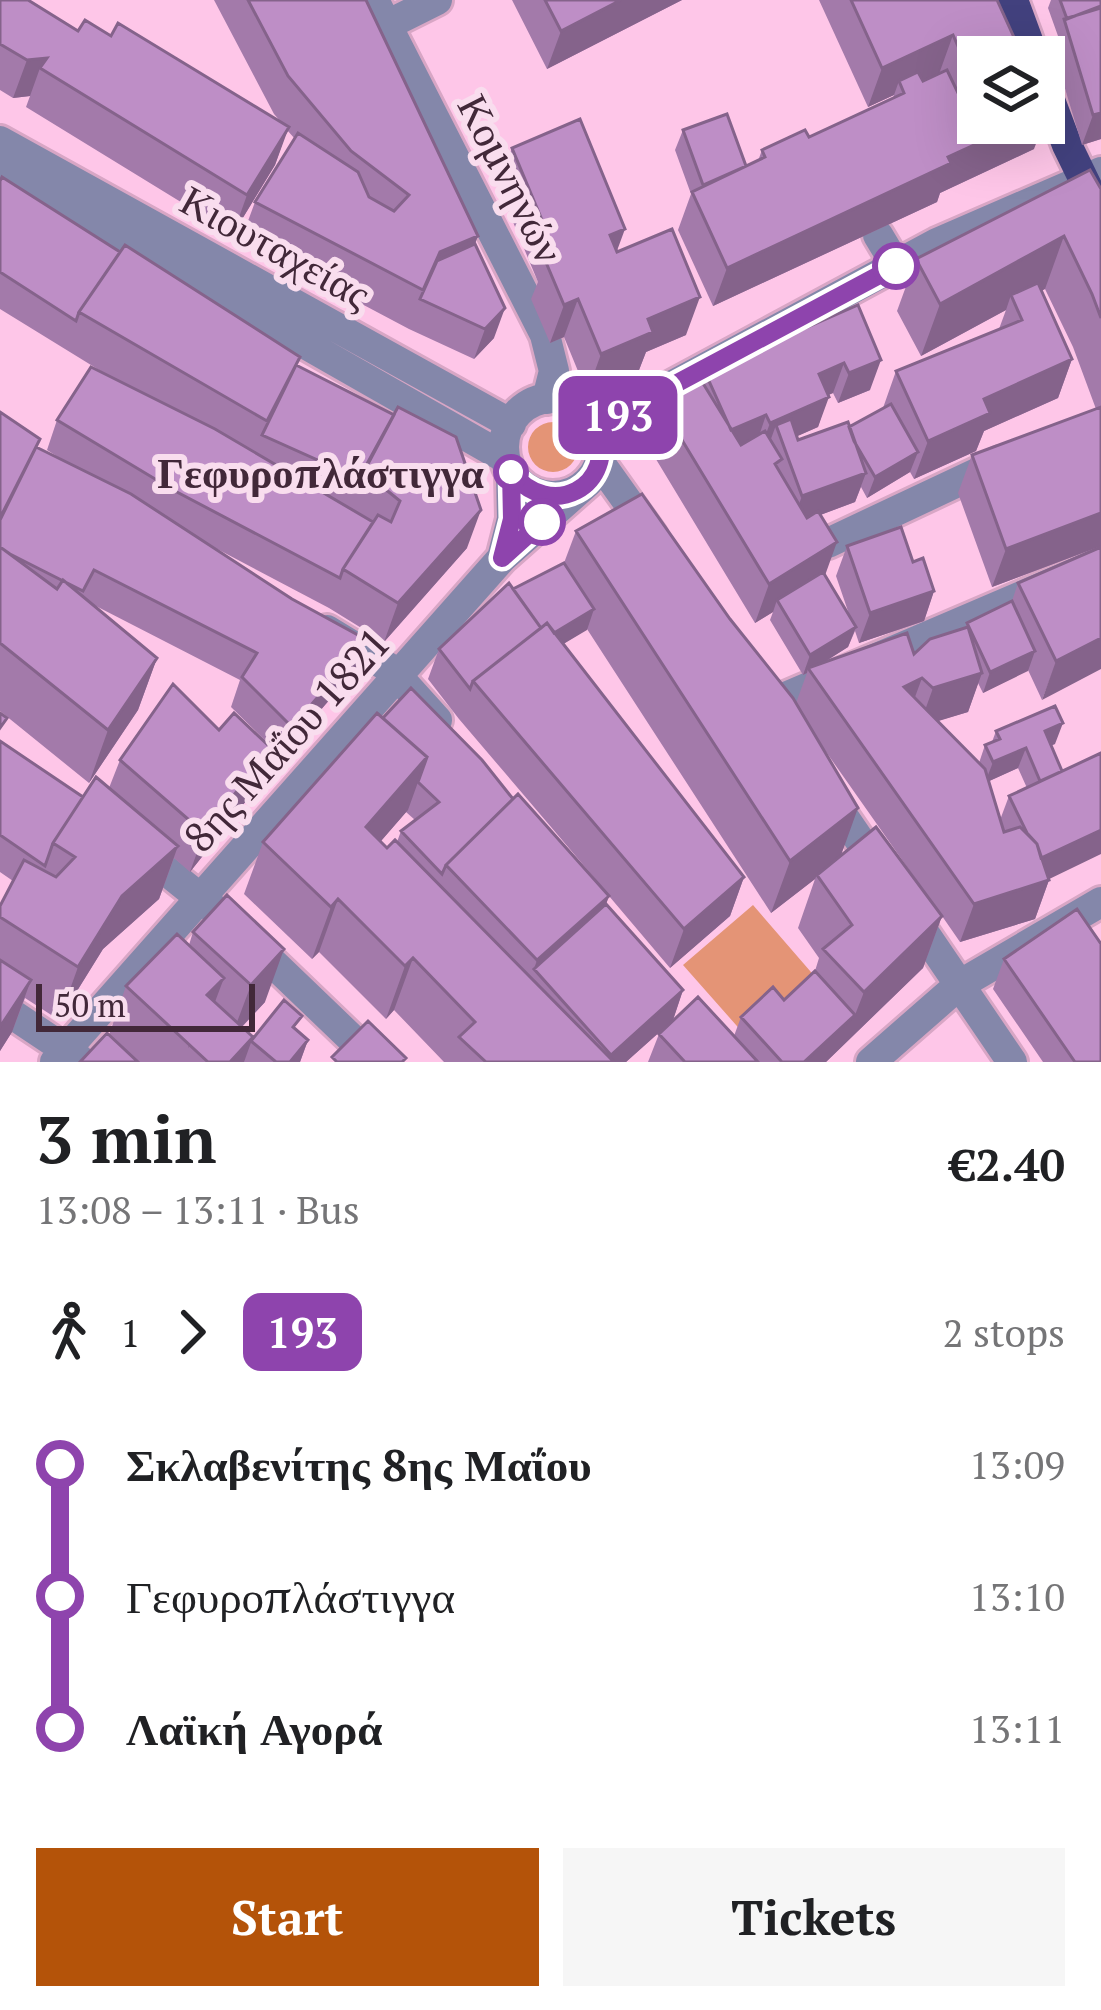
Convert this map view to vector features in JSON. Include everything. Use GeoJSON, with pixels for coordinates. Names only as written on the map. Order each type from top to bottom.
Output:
{"type":"FeatureCollection","features":[{"type":"Feature","properties":{"kind":"main road"},"geometry":{"type":"LineString","coordinates":[[1013,0],[1026,36]]}},
{"type":"Feature","properties":{"kind":"main road"},"geometry":{"type":"LineString","coordinates":[[1065,124],[1092,176],[1101,215]]}},
{"type":"Feature","properties":{"kind":"street"},"geometry":{"type":"LineString","coordinates":[[380,12],[437,0]]}},
{"type":"Feature","properties":{"kind":"street","name":"Κομνηνών"},"geometry":{"type":"LineString","coordinates":[[380,12],[545,335],[554,370],[547,399]]}},
{"type":"Feature","properties":{"kind":"street","name":"Κιουταχείας"},"geometry":{"type":"LineString","coordinates":[[0,142],[511,424]]}},
{"type":"Feature","properties":{"kind":"street","name":"Κιουταχείας"},"geometry":{"type":"LineString","coordinates":[[0,170],[508,465]]}},
{"type":"Feature","properties":{"kind":"street"},"geometry":{"type":"LineString","coordinates":[[597,426],[937,243],[1092,176]]}},
{"type":"Feature","properties":{"kind":"street"},"geometry":{"type":"LineString","coordinates":[[878,235],[896,266]]}},
{"type":"Feature","properties":{"kind":"street"},"geometry":{"type":"LineString","coordinates":[[502,558],[512,519],[504,446],[511,424],[526,407],[547,399],[578,405],[597,426],[602,441],[594,472],[569,494],[547,496],[526,488],[508,465]]}},
{"type":"Feature","properties":{"kind":"street"},"geometry":{"type":"LineString","coordinates":[[828,543],[1023,452]]}},
{"type":"Feature","properties":{"kind":"street"},"geometry":{"type":"LineString","coordinates":[[594,472],[674,569]]}},
{"type":"Feature","properties":{"kind":"street","name":"8ης Μαΐου 1821"},"geometry":{"type":"LineString","coordinates":[[68,1058],[201,898],[502,558],[594,472]]}},
{"type":"Feature","properties":{"kind":"street"},"geometry":{"type":"LineString","coordinates":[[767,705],[1101,562]]}},
{"type":"Feature","properties":{"kind":"street"},"geometry":{"type":"LineString","coordinates":[[300,614],[399,675],[459,746]]}},
{"type":"Feature","properties":{"kind":"street"},"geometry":{"type":"LineString","coordinates":[[806,761],[1012,1062]]}},
{"type":"Feature","properties":{"kind":"street"},"geometry":{"type":"LineString","coordinates":[[112,829],[266,955],[376,1062]]}},
{"type":"Feature","properties":{"kind":"street"},"geometry":{"type":"LineString","coordinates":[[871,1062],[959,985],[1101,902]]}},
{"type":"Feature","properties":{"kind":"street"},"geometry":{"type":"LineString","coordinates":[[0,1006],[68,1058]]}},
{"type":"Feature","properties":{"kind":"shaded area"},"geometry":{"type":"Polygon","coordinates":[[[553,422],[571,429],[578,447],[571,465],[553,472],[535,465],[528,447],[535,429],[553,422]]]}},
{"type":"Feature","properties":{"kind":"shaded area"},"geometry":{"type":"Polygon","coordinates":[[[753,905],[817,979],[744,1034],[683,965],[753,905]]]}},
{"type":"Feature","properties":{"kind":"building"},"geometry":{"type":"Polygon","coordinates":[[[0,0],[28,0],[78,31],[85,20],[111,36],[118,23],[289,127],[247,195],[40,68],[47,58],[27,60],[0,44],[0,0]]]}},
{"type":"Feature","properties":{"kind":"building"},"geometry":{"type":"Polygon","coordinates":[[[248,0],[366,0],[478,236],[440,252],[423,290],[255,202],[298,133],[358,172],[369,197],[394,211],[409,195],[351,151],[288,76],[248,0]]]}},
{"type":"Feature","properties":{"kind":"building"},"geometry":{"type":"Polygon","coordinates":[[[545,0],[621,0],[561,31],[545,0]]]}},
{"type":"Feature","properties":{"kind":"building"},"geometry":{"type":"Polygon","coordinates":[[[851,0],[997,0],[1013,36],[957,36],[957,44],[953,35],[882,68],[851,0]]]}},
{"type":"Feature","properties":{"kind":"building"},"geometry":{"type":"Polygon","coordinates":[[[1060,0],[1101,0],[1101,6],[1067,19],[1060,0]]]}},
{"type":"Feature","properties":{"kind":"building"},"geometry":{"type":"Polygon","coordinates":[[[1101,8],[1101,113],[1093,115],[1064,19],[1101,8]]]}},
{"type":"Feature","properties":{"kind":"building"},"geometry":{"type":"Polygon","coordinates":[[[947,70],[957,91],[957,144],[976,144],[948,157],[951,163],[727,268],[692,192],[765,157],[762,150],[805,130],[809,137],[904,93],[899,81],[918,72],[923,81],[947,70]]]}},
{"type":"Feature","properties":{"kind":"building"},"geometry":{"type":"Polygon","coordinates":[[[727,114],[746,166],[703,185],[683,130],[727,114]]]}},
{"type":"Feature","properties":{"kind":"building"},"geometry":{"type":"Polygon","coordinates":[[[580,119],[625,229],[610,235],[617,252],[672,229],[700,297],[648,319],[653,332],[601,354],[578,299],[564,305],[545,260],[557,256],[512,148],[580,119]]]}},
{"type":"Feature","properties":{"kind":"building"},"geometry":{"type":"Polygon","coordinates":[[[1090,170],[1101,189],[1101,318],[1064,236],[940,304],[916,259],[1090,170]]]}},
{"type":"Feature","properties":{"kind":"building"},"geometry":{"type":"Polygon","coordinates":[[[2,177],[120,252],[76,321],[0,272],[2,177]]]}},
{"type":"Feature","properties":{"kind":"building"},"geometry":{"type":"Polygon","coordinates":[[[475,244],[505,308],[485,329],[420,299],[437,261],[475,244]]]}},
{"type":"Feature","properties":{"kind":"building"},"geometry":{"type":"Polygon","coordinates":[[[125,245],[300,357],[267,421],[79,312],[125,245]]]}},
{"type":"Feature","properties":{"kind":"building"},"geometry":{"type":"Polygon","coordinates":[[[1038,283],[1072,359],[984,399],[990,413],[928,441],[896,371],[1022,320],[1011,295],[1038,283]]]}},
{"type":"Feature","properties":{"kind":"building"},"geometry":{"type":"Polygon","coordinates":[[[858,305],[881,360],[849,373],[844,363],[819,374],[829,397],[770,423],[766,415],[731,430],[705,372],[858,305]]]}},
{"type":"Feature","properties":{"kind":"building"},"geometry":{"type":"Polygon","coordinates":[[[296,365],[394,415],[360,479],[262,435],[296,365]]]}},
{"type":"Feature","properties":{"kind":"building"},"geometry":{"type":"Polygon","coordinates":[[[91,367],[215,429],[373,522],[340,578],[175,491],[57,420],[91,367]]]}},
{"type":"Feature","properties":{"kind":"building"},"geometry":{"type":"Polygon","coordinates":[[[696,372],[741,445],[765,431],[782,459],[775,464],[807,518],[818,511],[837,542],[769,584],[656,397],[696,372]]]}},
{"type":"Feature","properties":{"kind":"building"},"geometry":{"type":"Polygon","coordinates":[[[891,404],[918,452],[875,477],[849,427],[891,404]]]}},
{"type":"Feature","properties":{"kind":"building"},"geometry":{"type":"Polygon","coordinates":[[[398,407],[456,437],[481,510],[398,603],[343,569],[378,515],[391,522],[400,501],[363,471],[398,407]]]}},
{"type":"Feature","properties":{"kind":"building"},"geometry":{"type":"Polygon","coordinates":[[[1101,407],[1101,513],[1006,549],[972,455],[1101,407]]]}},
{"type":"Feature","properties":{"kind":"building"},"geometry":{"type":"Polygon","coordinates":[[[0,412],[40,439],[0,518],[0,412]]]}},
{"type":"Feature","properties":{"kind":"building"},"geometry":{"type":"Polygon","coordinates":[[[791,419],[798,440],[848,422],[866,473],[802,496],[776,425],[791,419]]]}},
{"type":"Feature","properties":{"kind":"building"},"geometry":{"type":"Polygon","coordinates":[[[36,447],[131,494],[292,599],[367,640],[292,727],[242,677],[257,653],[94,570],[83,591],[0,547],[0,520],[36,447]]]}},
{"type":"Feature","properties":{"kind":"building"},"geometry":{"type":"Polygon","coordinates":[[[642,494],[730,619],[793,698],[858,808],[790,861],[576,531],[642,494]]]}},
{"type":"Feature","properties":{"kind":"building"},"geometry":{"type":"Polygon","coordinates":[[[901,527],[913,562],[923,558],[934,591],[870,613],[847,546],[901,527]]]}},
{"type":"Feature","properties":{"kind":"building"},"geometry":{"type":"Polygon","coordinates":[[[0,547],[57,589],[63,580],[157,658],[108,730],[0,643],[0,547]]]}},
{"type":"Feature","properties":{"kind":"building"},"geometry":{"type":"Polygon","coordinates":[[[1101,547],[1101,638],[1056,661],[1018,583],[1101,547]]]}},
{"type":"Feature","properties":{"kind":"building"},"geometry":{"type":"Polygon","coordinates":[[[564,563],[594,609],[554,633],[547,623],[541,628],[513,589],[564,563]]]}},
{"type":"Feature","properties":{"kind":"building"},"geometry":{"type":"Polygon","coordinates":[[[823,572],[856,627],[810,655],[777,600],[823,572]]]}},
{"type":"Feature","properties":{"kind":"building"},"geometry":{"type":"Polygon","coordinates":[[[509,583],[541,628],[473,681],[470,689],[439,649],[509,583]]]}},
{"type":"Feature","properties":{"kind":"building"},"geometry":{"type":"Polygon","coordinates":[[[1012,601],[1035,651],[990,672],[967,623],[1012,601]]]}},
{"type":"Feature","properties":{"kind":"building"},"geometry":{"type":"Polygon","coordinates":[[[547,623],[744,877],[684,929],[473,681],[547,623]]]}},
{"type":"Feature","properties":{"kind":"building"},"geometry":{"type":"Polygon","coordinates":[[[968,627],[982,673],[933,688],[922,678],[904,687],[985,769],[1004,832],[1020,827],[1037,844],[1049,880],[974,904],[808,668],[907,633],[914,654],[930,639],[968,627]]]}},
{"type":"Feature","properties":{"kind":"building"},"geometry":{"type":"Polygon","coordinates":[[[173,684],[219,730],[234,713],[271,748],[204,833],[120,760],[173,684]]]}},
{"type":"Feature","properties":{"kind":"building"},"geometry":{"type":"Polygon","coordinates":[[[411,688],[513,799],[442,874],[401,831],[439,802],[418,782],[427,757],[383,718],[411,688]]]}},
{"type":"Feature","properties":{"kind":"building"},"geometry":{"type":"Polygon","coordinates":[[[1055,706],[1063,723],[1045,731],[1062,771],[1040,781],[1026,748],[993,762],[985,745],[1000,739],[996,731],[1055,706]]]}},
{"type":"Feature","properties":{"kind":"building"},"geometry":{"type":"Polygon","coordinates":[[[377,713],[427,757],[366,827],[387,848],[395,840],[614,1062],[486,1062],[459,1037],[475,1022],[413,958],[405,966],[338,899],[331,907],[263,842],[377,713]]]}},
{"type":"Feature","properties":{"kind":"building"},"geometry":{"type":"Polygon","coordinates":[[[0,741],[83,797],[53,843],[45,866],[0,835],[0,741]]]}},
{"type":"Feature","properties":{"kind":"building"},"geometry":{"type":"Polygon","coordinates":[[[1101,753],[1101,830],[1041,858],[1009,796],[1101,753]]]}},
{"type":"Feature","properties":{"kind":"building"},"geometry":{"type":"Polygon","coordinates":[[[96,777],[178,846],[122,896],[78,967],[0,917],[0,906],[24,860],[56,877],[75,857],[53,843],[96,777]]]}},
{"type":"Feature","properties":{"kind":"building"},"geometry":{"type":"Polygon","coordinates":[[[518,794],[609,896],[537,960],[446,865],[518,794]]]}},
{"type":"Feature","properties":{"kind":"building"},"geometry":{"type":"Polygon","coordinates":[[[876,827],[942,916],[864,992],[823,949],[852,925],[817,875],[876,827]]]}},
{"type":"Feature","properties":{"kind":"building"},"geometry":{"type":"Polygon","coordinates":[[[227,895],[284,949],[251,985],[193,932],[227,895]]]}},
{"type":"Feature","properties":{"kind":"building"},"geometry":{"type":"Polygon","coordinates":[[[606,904],[683,990],[611,1055],[534,969],[606,904]]]}},
{"type":"Feature","properties":{"kind":"building"},"geometry":{"type":"Polygon","coordinates":[[[1077,909],[1101,944],[1101,1062],[1075,1062],[1004,959],[1077,909]]]}},
{"type":"Feature","properties":{"kind":"building"},"geometry":{"type":"Polygon","coordinates":[[[177,934],[224,978],[207,995],[253,1037],[230,1062],[208,1062],[126,986],[177,934]]]}},
{"type":"Feature","properties":{"kind":"building"},"geometry":{"type":"Polygon","coordinates":[[[0,960],[31,980],[0,1027],[0,960]]]}},
{"type":"Feature","properties":{"kind":"building"},"geometry":{"type":"Polygon","coordinates":[[[815,971],[855,1015],[804,1062],[782,1062],[741,1017],[773,987],[784,1000],[815,971]]]}},
{"type":"Feature","properties":{"kind":"building"},"geometry":{"type":"Polygon","coordinates":[[[698,997],[758,1062],[685,1062],[659,1034],[698,997]]]}},
{"type":"Feature","properties":{"kind":"building"},"geometry":{"type":"Polygon","coordinates":[[[284,1000],[302,1016],[293,1027],[308,1040],[290,1062],[276,1062],[251,1041],[284,1000]]]}},
{"type":"Feature","properties":{"kind":"building"},"geometry":{"type":"Polygon","coordinates":[[[368,1021],[406,1058],[402,1062],[337,1062],[332,1057],[368,1021]]]}},
{"type":"Feature","properties":{"kind":"building"},"geometry":{"type":"Polygon","coordinates":[[[107,1033],[138,1062],[80,1062],[107,1033]]]}},
{"type":"Feature","properties":{"kind":"bus line","name":"193"},"geometry":{"type":"LineString","coordinates":[[542,522],[502,558],[511,530],[511,472],[520,484],[540,494],[576,491],[600,463],[602,441],[597,426],[896,266]]}},
{"type":"Feature","properties":{"kind":"place","name":"Γεφυροπλάστιγγα"},"geometry":{"type":"Point","coordinates":[511,472]}}]}
